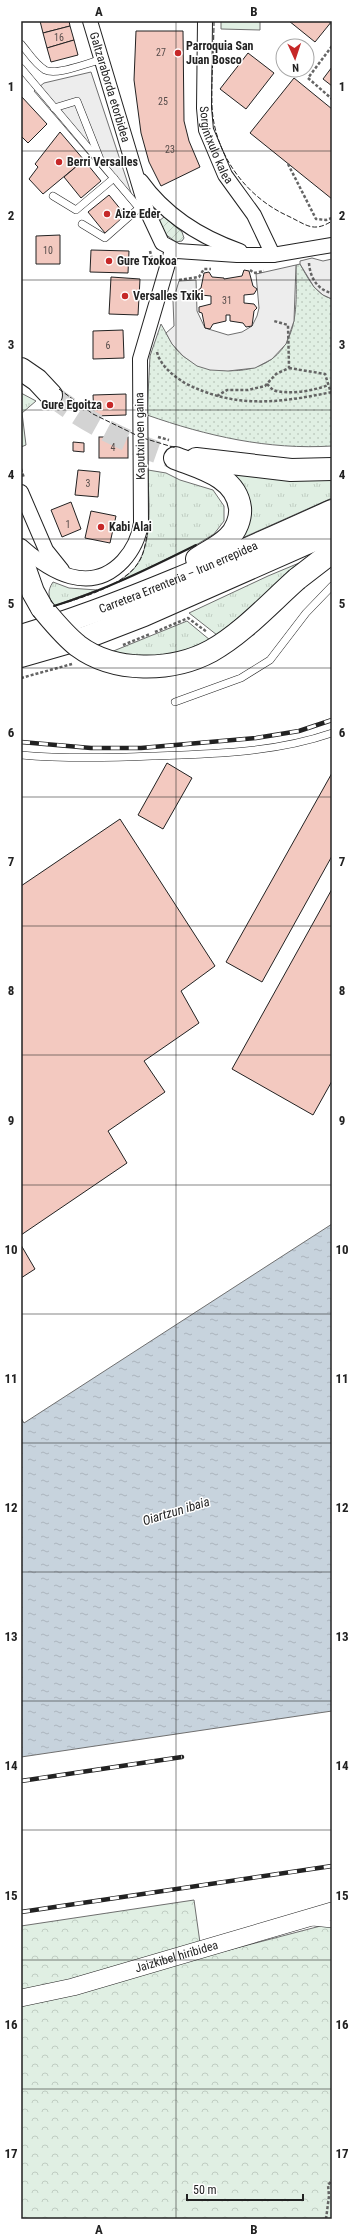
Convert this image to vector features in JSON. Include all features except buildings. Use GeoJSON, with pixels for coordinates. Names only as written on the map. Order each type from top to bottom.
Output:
{"type":"FeatureCollection","features":[{"type":"Feature","properties":{"kind":"main road"},"geometry":{"type":"LineString","coordinates":[[21,369],[37,380],[51,395],[21,381]]}},
{"type":"Feature","properties":{"kind":"main road"},"geometry":{"type":"LineString","coordinates":[[161,586],[229,538],[238,524],[240,513],[239,501],[234,489],[219,476],[175,458],[216,461],[291,470],[332,469]]}},
{"type":"Feature","properties":{"kind":"main road","name":"Carretera Errenteria – Irun errepidea"},"geometry":{"type":"LineString","coordinates":[[21,636],[81,618],[161,586],[332,511]]}},
{"type":"Feature","properties":{"kind":"main road","name":"Carretera Errenteria – Irun errepidea"},"geometry":{"type":"LineString","coordinates":[[21,656],[87,636],[144,614],[332,532]]}},
{"type":"Feature","properties":{"kind":"main road"},"geometry":{"type":"LineString","coordinates":[[21,558],[29,581],[42,608],[79,646],[101,657],[128,665],[150,668],[172,666],[191,660],[227,641],[297,579],[332,552]]}},
{"type":"Feature","properties":{"kind":"street","name":"Galtzaraborda etorbidea"},"geometry":{"type":"LineString","coordinates":[[90,21],[100,60],[138,176],[146,214],[162,243],[175,250]]}},
{"type":"Feature","properties":{"kind":"street","name":"Sorgintxulo kalea"},"geometry":{"type":"LineString","coordinates":[[205,21],[204,108],[206,130],[225,175],[254,215],[273,255]]}},
{"type":"Feature","properties":{"kind":"street","name":"Galtzaraborda etorbidea"},"geometry":{"type":"LineString","coordinates":[[138,176],[148,190],[168,211],[188,227],[222,245],[258,255]]}},
{"type":"Feature","properties":{"kind":"street"},"geometry":{"type":"LineString","coordinates":[[146,214],[153,215],[155,212],[164,210],[168,211]]}},
{"type":"Feature","properties":{"kind":"street"},"geometry":{"type":"LineString","coordinates":[[175,250],[185,250],[191,244],[193,235],[188,227]]}},
{"type":"Feature","properties":{"kind":"street"},"geometry":{"type":"LineString","coordinates":[[175,250],[216,255],[273,255],[307,250],[330,242]]}},
{"type":"Feature","properties":{"kind":"street","name":"Kaputxinoen gaina"},"geometry":{"type":"LineString","coordinates":[[21,546],[41,562],[68,576],[84,579],[108,573],[126,558],[138,536],[141,523],[140,359],[175,250]]}},
{"type":"Feature","properties":{"kind":"street"},"geometry":{"type":"LineString","coordinates":[[23,486],[46,550],[68,576]]}},
{"type":"Feature","properties":{"kind":"street","name":"Jaizkibel hiribidea"},"geometry":{"type":"LineString","coordinates":[[21,1998],[73,1987],[332,1912]]}},
{"type":"Feature","properties":{"kind":"lane"},"geometry":{"type":"LineString","coordinates":[[21,44],[38,65],[46,70],[54,72],[100,60]]}},
{"type":"Feature","properties":{"kind":"lane"},"geometry":{"type":"LineString","coordinates":[[21,68],[146,214],[105,238],[82,224]]}},
{"type":"Feature","properties":{"kind":"lane"},"geometry":{"type":"LineString","coordinates":[[54,108],[78,101],[103,164]]}},
{"type":"Feature","properties":{"kind":"lane"},"geometry":{"type":"LineString","coordinates":[[53,196],[76,210],[114,178]]}},
{"type":"Feature","properties":{"kind":"lane"},"geometry":{"type":"LineString","coordinates":[[175,702],[241,678],[270,660],[306,613],[332,586]]}},
{"type":"Feature","properties":{"kind":"lane"},"geometry":{"type":"LineString","coordinates":[[21,755],[63,759],[194,755],[271,748],[310,741],[332,734]]}},
{"type":"Feature","properties":{"kind":"lane"},"geometry":{"type":"LineString","coordinates":[[297,1921],[332,1924]]}},
{"type":"Feature","properties":{"kind":"path"},"geometry":{"type":"LineString","coordinates":[[332,46],[308,78],[332,99]]}},
{"type":"Feature","properties":{"kind":"path"},"geometry":{"type":"LineString","coordinates":[[288,164],[316,218],[326,220],[332,218]]}},
{"type":"Feature","properties":{"kind":"path"},"geometry":{"type":"LineString","coordinates":[[307,250],[311,276],[318,286],[332,293]]}},
{"type":"Feature","properties":{"kind":"path"},"geometry":{"type":"LineString","coordinates":[[248,268],[254,272],[268,270]]}},
{"type":"Feature","properties":{"kind":"path"},"geometry":{"type":"LineString","coordinates":[[175,280],[199,278],[204,270],[219,269]]}},
{"type":"Feature","properties":{"kind":"path"},"geometry":{"type":"LineString","coordinates":[[274,321],[288,325],[289,368]]}},
{"type":"Feature","properties":{"kind":"path"},"geometry":{"type":"LineString","coordinates":[[156,345],[158,357],[180,380],[200,390],[217,396],[267,402],[286,401],[331,392],[325,374],[289,368],[276,374],[268,384],[248,390],[227,390],[217,396]]}},
{"type":"Feature","properties":{"kind":"path"},"geometry":{"type":"LineString","coordinates":[[268,384],[272,390],[282,392],[303,390],[328,384]]}},
{"type":"Feature","properties":{"kind":"path"},"geometry":{"type":"LineString","coordinates":[[21,469],[23,486]]}},
{"type":"Feature","properties":{"kind":"path"},"geometry":{"type":"LineString","coordinates":[[120,647],[188,618],[213,636]]}},
{"type":"Feature","properties":{"kind":"path"},"geometry":{"type":"LineString","coordinates":[[21,678],[76,662]]}},
{"type":"Feature","properties":{"kind":"path"},"geometry":{"type":"LineString","coordinates":[[326,2219],[329,2196],[328,2185],[332,2180]]}},
{"type":"Feature","properties":{"kind":"green space"},"geometry":{"type":"Polygon","coordinates":[[[221,21],[260,21],[260,30],[221,29],[221,21]]]}},
{"type":"Feature","properties":{"kind":"green space"},"geometry":{"type":"Polygon","coordinates":[[[164,217],[182,232],[184,238],[182,241],[176,242],[165,234],[159,221],[164,217]]]}},
{"type":"Feature","properties":{"kind":"green space"},"geometry":{"type":"Polygon","coordinates":[[[300,264],[309,280],[317,289],[326,297],[332,299],[332,446],[285,446],[238,440],[170,423],[147,415],[150,356],[161,324],[176,349],[183,356],[195,363],[209,368],[238,370],[253,368],[266,363],[277,354],[286,343],[290,334],[296,305],[296,265],[300,264]]]}},
{"type":"Feature","properties":{"kind":"green space"},"geometry":{"type":"Polygon","coordinates":[[[21,393],[36,401],[22,413],[26,445],[21,447],[21,393]]]}},
{"type":"Feature","properties":{"kind":"green space"},"geometry":{"type":"Polygon","coordinates":[[[148,470],[166,473],[180,480],[213,490],[224,506],[224,521],[214,534],[196,545],[119,582],[133,570],[140,560],[145,548],[149,522],[148,470]]]}},
{"type":"Feature","properties":{"kind":"green space"},"geometry":{"type":"Polygon","coordinates":[[[235,474],[332,477],[332,498],[240,539],[235,474]]]}},
{"type":"Feature","properties":{"kind":"green space"},"geometry":{"type":"Polygon","coordinates":[[[311,558],[217,635],[189,613],[268,576],[311,558]]]}},
{"type":"Feature","properties":{"kind":"green space"},"geometry":{"type":"Polygon","coordinates":[[[53,582],[69,588],[97,590],[54,606],[50,600],[49,594],[53,582]]]}},
{"type":"Feature","properties":{"kind":"green space"},"geometry":{"type":"Polygon","coordinates":[[[187,621],[210,640],[193,650],[154,659],[111,652],[187,621]]]}},
{"type":"Feature","properties":{"kind":"green space"},"geometry":{"type":"Polygon","coordinates":[[[194,1900],[202,1957],[332,1923],[332,2219],[21,2219],[21,1926],[194,1900]]]}},
{"type":"Feature","properties":{"kind":"shaded area"},"geometry":{"type":"Polygon","coordinates":[[[91,72],[137,211],[34,91],[44,83],[91,72]]]}},
{"type":"Feature","properties":{"kind":"shaded area"},"geometry":{"type":"Polygon","coordinates":[[[312,258],[323,261],[332,259],[332,299],[323,295],[314,287],[300,264],[300,261],[312,258]]]}},
{"type":"Feature","properties":{"kind":"shaded area"},"geometry":{"type":"Polygon","coordinates":[[[296,265],[294,321],[286,344],[272,359],[255,368],[228,371],[210,370],[197,366],[183,356],[172,344],[166,333],[174,326],[173,301],[179,281],[196,280],[197,311],[205,328],[228,335],[242,332],[252,326],[257,316],[259,308],[256,274],[296,265]]]}},
{"type":"Feature","properties":{"kind":"water","name":"Oiartzun ibaia"},"geometry":{"type":"Polygon","coordinates":[[[332,1224],[332,1711],[21,1757],[21,1418],[24,1423],[332,1224]]]}},
{"type":"Feature","properties":{"kind":"tunnel"},"geometry":{"type":"LineString","coordinates":[[51,395],[80,415],[110,432],[126,440],[175,458]]}},
{"type":"Feature","properties":{"kind":"railway"},"geometry":{"type":"LineString","coordinates":[[21,742],[91,748],[141,748],[256,738],[299,731],[332,720]]}},
{"type":"Feature","properties":{"kind":"railway"},"geometry":{"type":"LineString","coordinates":[[21,1781],[182,1757]]}},
{"type":"Feature","properties":{"kind":"railway"},"geometry":{"type":"LineString","coordinates":[[21,1912],[332,1866]]}},
{"type":"Feature","properties":{"kind":"fence"},"geometry":{"type":"LineString","coordinates":[[214,21],[212,106],[214,124],[226,157],[246,186],[273,208],[310,226],[320,227],[332,221]]}},
{"type":"Feature","properties":{"kind":"fence"},"geometry":{"type":"LineString","coordinates":[[59,389],[93,414],[136,435]]}},
{"type":"Feature","properties":{"kind":"fence"},"geometry":{"type":"LineString","coordinates":[[143,438],[176,448]]}},
{"type":"Feature","properties":{"kind":"fence"},"geometry":{"type":"LineString","coordinates":[[54,606],[104,589],[127,575],[136,566],[142,556],[148,531]]}},
{"type":"Feature","properties":{"kind":"wall"},"geometry":{"type":"LineString","coordinates":[[54,606],[108,586],[196,545]]}},
{"type":"Feature","properties":{"kind":"place","name":"Parroquia San Juan Bosco"},"geometry":{"type":"Point","coordinates":[178,53]}},
{"type":"Feature","properties":{"kind":"place","name":"Berri Versalles"},"geometry":{"type":"Point","coordinates":[59,162]}},
{"type":"Feature","properties":{"kind":"place","name":"Aize Eder"},"geometry":{"type":"Point","coordinates":[107,214]}},
{"type":"Feature","properties":{"kind":"place","name":"Gure Txokoa"},"geometry":{"type":"Point","coordinates":[109,261]}},
{"type":"Feature","properties":{"kind":"place","name":"Versalles Txiki"},"geometry":{"type":"Point","coordinates":[125,296]}},
{"type":"Feature","properties":{"kind":"place","name":"Gure Egoitza"},"geometry":{"type":"Point","coordinates":[110,405]}},
{"type":"Feature","properties":{"kind":"place","name":"Kabi Alai"},"geometry":{"type":"Point","coordinates":[101,527]}}]}
